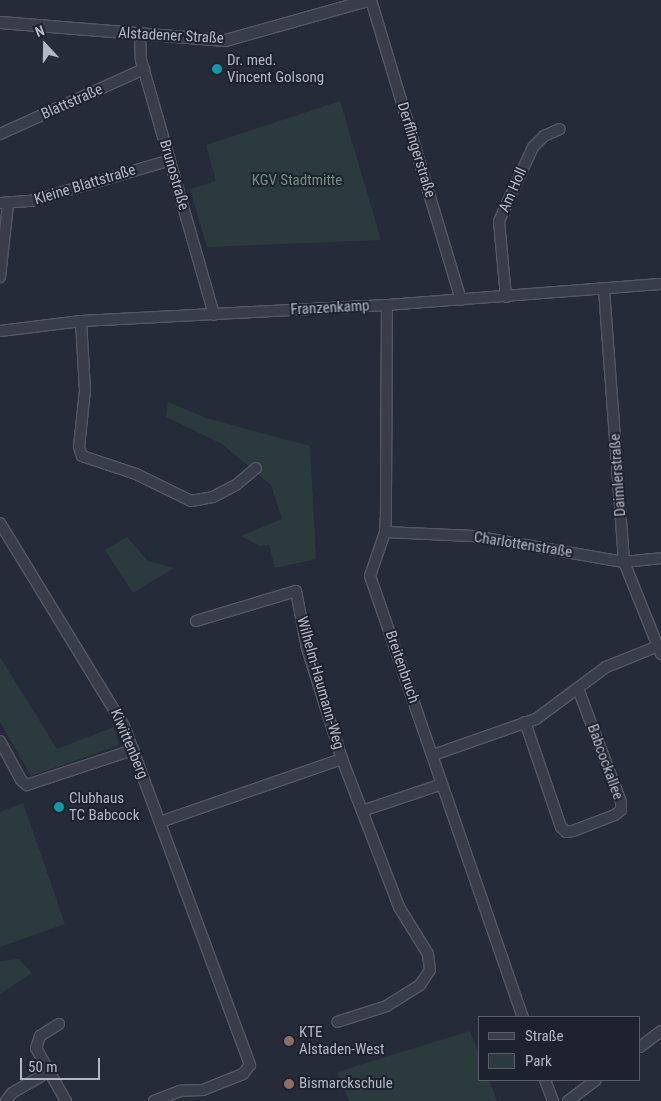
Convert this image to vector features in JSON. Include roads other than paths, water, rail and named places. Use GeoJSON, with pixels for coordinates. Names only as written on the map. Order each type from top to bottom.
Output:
{"type":"FeatureCollection","features":[{"type":"Feature","properties":{"kind":"street","name":"Alstadener Straße"},"geometry":{"type":"LineString","coordinates":[[0,22],[140,35],[235,38],[367,0]]}},
{"type":"Feature","properties":{"kind":"street","name":"Derfflingerstraße"},"geometry":{"type":"LineString","coordinates":[[371,0],[461,300]]}},
{"type":"Feature","properties":{"kind":"street","name":"Brunostraße"},"geometry":{"type":"LineString","coordinates":[[140,35],[144,70],[214,315]]}},
{"type":"Feature","properties":{"kind":"street","name":"Blattstraße"},"geometry":{"type":"LineString","coordinates":[[0,134],[144,70]]}},
{"type":"Feature","properties":{"kind":"street","name":"Am Holl"},"geometry":{"type":"LineString","coordinates":[[506,297],[499,221],[532,147],[544,136],[560,129]]}},
{"type":"Feature","properties":{"kind":"street","name":"Kleine Blattstraße"},"geometry":{"type":"LineString","coordinates":[[4,203],[32,201],[170,160]]}},
{"type":"Feature","properties":{"kind":"street"},"geometry":{"type":"LineString","coordinates":[[0,277],[4,203]]}},
{"type":"Feature","properties":{"kind":"street","name":"Franzenkamp"},"geometry":{"type":"LineString","coordinates":[[0,331],[81,321],[387,305],[661,284]]}},
{"type":"Feature","properties":{"kind":"street","name":"Daimlerstraße"},"geometry":{"type":"LineString","coordinates":[[604,289],[624,562],[659,650]]}},
{"type":"Feature","properties":{"kind":"street","name":"Breitenbruch"},"geometry":{"type":"LineString","coordinates":[[387,305],[385,532],[370,576],[523,1016]]}},
{"type":"Feature","properties":{"kind":"street"},"geometry":{"type":"LineString","coordinates":[[81,321],[85,390],[78,447],[82,456],[136,474],[191,501],[213,497],[236,485],[256,468]]}},
{"type":"Feature","properties":{"kind":"street","name":"Kiwittenberg"},"geometry":{"type":"LineString","coordinates":[[0,523],[119,716],[250,1068],[243,1074],[195,1096]]}},
{"type":"Feature","properties":{"kind":"street","name":"Charlottenstraße"},"geometry":{"type":"LineString","coordinates":[[385,532],[473,536],[624,562],[661,558]]}},
{"type":"Feature","properties":{"kind":"street","name":"Wilhelm-Haumann-Weg"},"geometry":{"type":"LineString","coordinates":[[196,621],[296,591],[308,648],[342,759],[399,907],[422,942],[430,965],[420,985],[387,1006],[337,1022]]}},
{"type":"Feature","properties":{"kind":"street"},"geometry":{"type":"LineString","coordinates":[[433,755],[543,715],[611,664],[659,650]]}},
{"type":"Feature","properties":{"kind":"street","name":"Babcockallee"},"geometry":{"type":"LineString","coordinates":[[526,722],[561,827],[566,832],[573,831],[615,815],[621,810],[621,802],[578,689]]}},
{"type":"Feature","properties":{"kind":"street"},"geometry":{"type":"LineString","coordinates":[[0,741],[20,780],[27,785],[132,750]]}},
{"type":"Feature","properties":{"kind":"street","name":"Wilhelm-Haumann-Weg"},"geometry":{"type":"LineString","coordinates":[[160,822],[342,759]]}},
{"type":"Feature","properties":{"kind":"street"},"geometry":{"type":"LineString","coordinates":[[362,811],[442,784]]}},
{"type":"Feature","properties":{"kind":"street"},"geometry":{"type":"LineString","coordinates":[[59,1024],[37,1042],[37,1050],[66,1101]]}},
{"type":"Feature","properties":{"kind":"street"},"geometry":{"type":"LineString","coordinates":[[641,1046],[661,1031]]}},
{"type":"Feature","properties":{"kind":"street"},"geometry":{"type":"LineString","coordinates":[[6,1101],[12,1093],[48,1072]]}},
{"type":"Feature","properties":{"kind":"street"},"geometry":{"type":"LineString","coordinates":[[545,1081],[553,1101]]}},
{"type":"Feature","properties":{"kind":"street"},"geometry":{"type":"LineString","coordinates":[[568,1101],[595,1081]]}},
{"type":"Feature","properties":{"kind":"street"},"geometry":{"type":"LineString","coordinates":[[154,1101],[180,1091],[195,1096]]}},
{"type":"Feature","properties":{"kind":"place","name":"Dr. med. Vincent Golsong"},"geometry":{"type":"Point","coordinates":[217,69]}},
{"type":"Feature","properties":{"kind":"place","name":"Clubhaus TC Babcock"},"geometry":{"type":"Point","coordinates":[59,807]}},
{"type":"Feature","properties":{"kind":"place","name":"KTE Alstaden-West"},"geometry":{"type":"Point","coordinates":[289,1041]}},
{"type":"Feature","properties":{"kind":"place","name":"Bismarckschule"},"geometry":{"type":"Point","coordinates":[289,1084]}},
{"type":"Feature","properties":{"kind":"park label","name":"KGV Stadtmitte"},"geometry":{"type":"Point","coordinates":[297,181]}}]}
